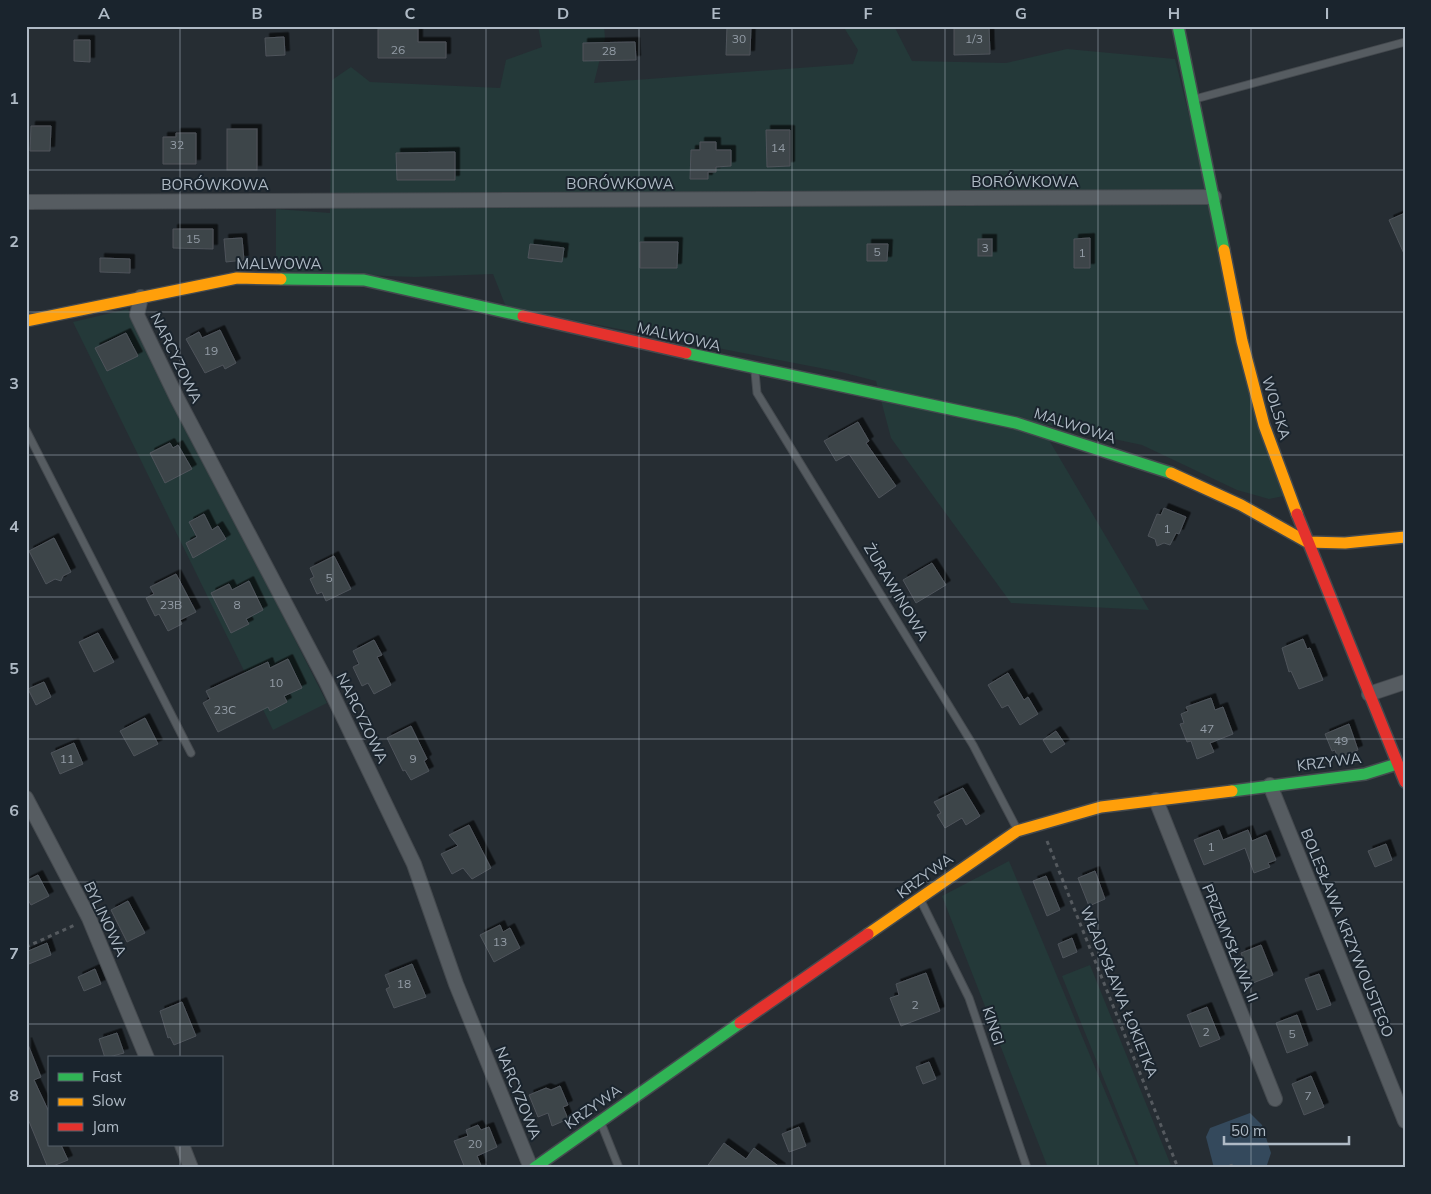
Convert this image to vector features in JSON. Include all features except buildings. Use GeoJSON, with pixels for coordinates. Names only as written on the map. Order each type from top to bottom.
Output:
{"type":"FeatureCollection","features":[{"type":"Feature","properties":{"kind":"street","name":"WOLSKA"},"geometry":{"type":"LineString","coordinates":[[1178,26],[1253,388],[1264,425],[1307,542],[1405,782]]}},
{"type":"Feature","properties":{"kind":"street","name":"BORÓWKOWA"},"geometry":{"type":"LineString","coordinates":[[26,202],[1214,197]]}},
{"type":"Feature","properties":{"kind":"street","name":"MALWOWA"},"geometry":{"type":"LineString","coordinates":[[26,322],[237,278],[364,280],[755,369],[1016,423],[1162,469],[1241,505],[1307,542]]}},
{"type":"Feature","properties":{"kind":"street","name":"NARCYZOWA"},"geometry":{"type":"LineString","coordinates":[[141,297],[136,315],[177,398],[326,681],[414,864],[456,984],[532,1168]]}},
{"type":"Feature","properties":{"kind":"street"},"geometry":{"type":"LineString","coordinates":[[1307,542],[1345,544],[1405,536]]}},
{"type":"Feature","properties":{"kind":"street"},"geometry":{"type":"LineString","coordinates":[[1369,694],[1405,682]]}},
{"type":"Feature","properties":{"kind":"street","name":"KRZYWA"},"geometry":{"type":"LineString","coordinates":[[532,1168],[1017,831],[1101,807],[1365,774],[1397,764]]}},
{"type":"Feature","properties":{"kind":"street","name":"BOLESŁAWA KRZYWOUSTEGO"},"geometry":{"type":"LineString","coordinates":[[1270,785],[1405,1121]]}},
{"type":"Feature","properties":{"kind":"street","name":"BYLINOWA"},"geometry":{"type":"LineString","coordinates":[[26,798],[89,918],[146,1056]]}},
{"type":"Feature","properties":{"kind":"street","name":"PRZEMYSŁAWA II"},"geometry":{"type":"LineString","coordinates":[[1156,800],[1275,1099]]}},
{"type":"Feature","properties":{"kind":"street"},"geometry":{"type":"LineString","coordinates":[[182,1146],[191,1168]]}},
{"type":"Feature","properties":{"kind":"lane"},"geometry":{"type":"LineString","coordinates":[[1192,100],[1405,42]]}},
{"type":"Feature","properties":{"kind":"lane","name":"ŻURAWINOWA"},"geometry":{"type":"LineString","coordinates":[[755,369],[757,393],[973,745],[1017,831]]}},
{"type":"Feature","properties":{"kind":"lane"},"geometry":{"type":"LineString","coordinates":[[26,430],[191,753]]}},
{"type":"Feature","properties":{"kind":"lane","name":"KINGI"},"geometry":{"type":"LineString","coordinates":[[920,898],[969,998],[1027,1168]]}},
{"type":"Feature","properties":{"kind":"lane"},"geometry":{"type":"LineString","coordinates":[[600,1120],[619,1168]]}},
{"type":"Feature","properties":{"kind":"path","name":"WŁADYSŁAWA ŁOKIETKA"},"geometry":{"type":"LineString","coordinates":[[1040,824],[1178,1168]]}},
{"type":"Feature","properties":{"kind":"path"},"geometry":{"type":"LineString","coordinates":[[26,947],[89,918]]}},
{"type":"Feature","properties":{"kind":"green space"},"geometry":{"type":"Polygon","coordinates":[[[538,26],[604,26],[605,38],[594,83],[853,64],[858,50],[843,26],[894,26],[912,61],[1006,63],[1067,49],[1175,59],[1284,496],[1269,499],[1237,490],[1142,445],[1039,423],[1149,610],[1011,603],[891,438],[876,381],[841,372],[506,307],[493,274],[415,277],[276,272],[276,209],[330,213],[332,80],[351,67],[370,82],[500,88],[506,60],[542,47],[538,26]]]}},
{"type":"Feature","properties":{"kind":"green space"},"geometry":{"type":"Polygon","coordinates":[[[128,309],[327,703],[273,730],[73,322],[128,309]]]}},
{"type":"Feature","properties":{"kind":"green space"},"geometry":{"type":"Polygon","coordinates":[[[1009,861],[1137,1168],[1048,1168],[942,896],[1009,861]]]}},
{"type":"Feature","properties":{"kind":"green space"},"geometry":{"type":"Polygon","coordinates":[[[1090,965],[1172,1168],[1140,1168],[1062,976],[1090,965]]]}},
{"type":"Feature","properties":{"kind":"water"},"geometry":{"type":"Polygon","coordinates":[[[1250,1113],[1262,1125],[1271,1153],[1266,1168],[1214,1168],[1206,1137],[1210,1128],[1250,1113]]]}},
{"type":"Feature","properties":{"kind":"traffic: fast"},"geometry":{"type":"LineString","coordinates":[[1178,26],[1224,250]]}},
{"type":"Feature","properties":{"kind":"traffic: fast"},"geometry":{"type":"LineString","coordinates":[[281,279],[364,280],[523,316]]}},
{"type":"Feature","properties":{"kind":"traffic: fast"},"geometry":{"type":"LineString","coordinates":[[686,353],[1016,423],[1171,473]]}},
{"type":"Feature","properties":{"kind":"traffic: fast"},"geometry":{"type":"LineString","coordinates":[[1232,791],[1365,774],[1397,764]]}},
{"type":"Feature","properties":{"kind":"traffic: fast"},"geometry":{"type":"LineString","coordinates":[[534,1168],[740,1023]]}},
{"type":"Feature","properties":{"kind":"traffic: slow"},"geometry":{"type":"LineString","coordinates":[[1224,250],[1242,341],[1264,425],[1297,514]]}},
{"type":"Feature","properties":{"kind":"traffic: slow"},"geometry":{"type":"LineString","coordinates":[[26,321],[237,278],[281,279]]}},
{"type":"Feature","properties":{"kind":"traffic: slow"},"geometry":{"type":"LineString","coordinates":[[1171,473],[1241,505],[1307,542],[1345,543],[1405,537]]}},
{"type":"Feature","properties":{"kind":"traffic: slow"},"geometry":{"type":"LineString","coordinates":[[868,934],[1017,831],[1101,807],[1232,791]]}},
{"type":"Feature","properties":{"kind":"traffic: jam"},"geometry":{"type":"LineString","coordinates":[[523,316],[686,353]]}},
{"type":"Feature","properties":{"kind":"traffic: jam"},"geometry":{"type":"LineString","coordinates":[[1297,514],[1405,782]]}},
{"type":"Feature","properties":{"kind":"traffic: jam"},"geometry":{"type":"LineString","coordinates":[[740,1023],[868,934]]}}]}
